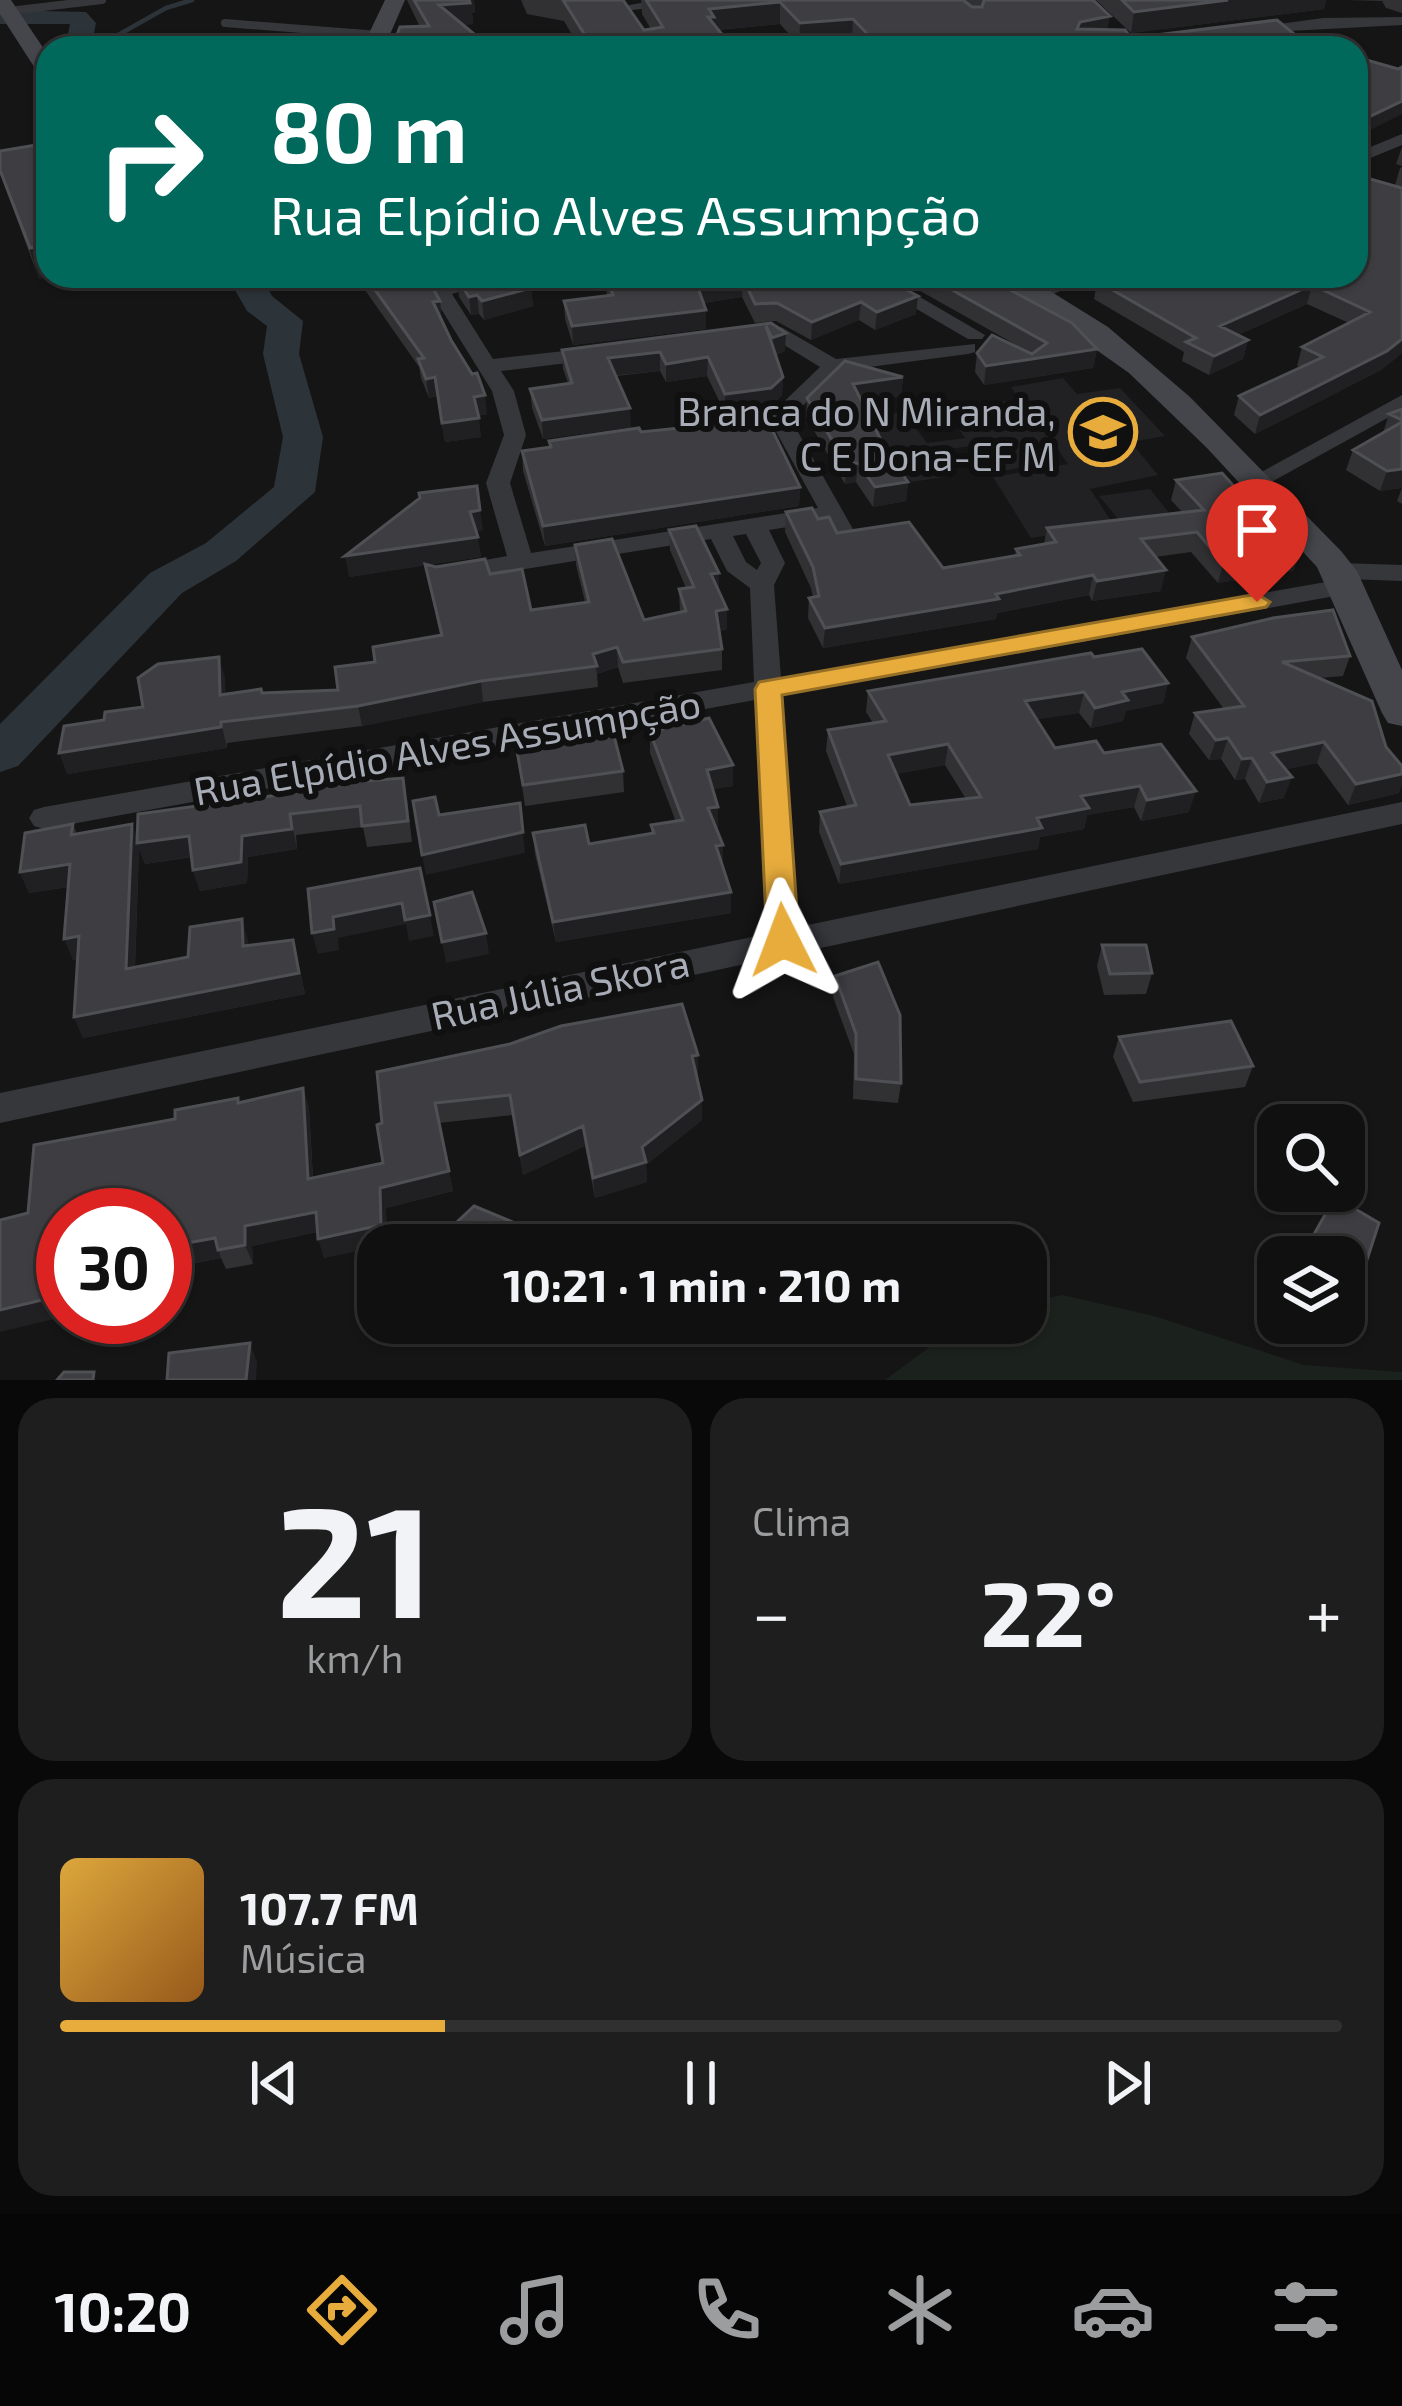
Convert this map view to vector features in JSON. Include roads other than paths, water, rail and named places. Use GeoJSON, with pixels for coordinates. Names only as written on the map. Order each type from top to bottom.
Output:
{"type":"FeatureCollection","features":[{"type":"Feature","properties":{"kind":"street"},"geometry":{"type":"LineString","coordinates":[[379,36],[395,0]]}},
{"type":"Feature","properties":{"kind":"street"},"geometry":{"type":"LineString","coordinates":[[626,9],[706,0]]}},
{"type":"Feature","properties":{"kind":"street"},"geometry":{"type":"LineString","coordinates":[[8,10],[36,50]]}},
{"type":"Feature","properties":{"kind":"street"},"geometry":{"type":"LineString","coordinates":[[1237,31],[1323,22],[1402,21]]}},
{"type":"Feature","properties":{"kind":"street"},"geometry":{"type":"LineString","coordinates":[[1112,29],[1119,36]]}},
{"type":"Feature","properties":{"kind":"street"},"geometry":{"type":"LineString","coordinates":[[1200,36],[1214,34]]}},
{"type":"Feature","properties":{"kind":"street"},"geometry":{"type":"LineString","coordinates":[[0,53],[34,47]]}},
{"type":"Feature","properties":{"kind":"street"},"geometry":{"type":"LineString","coordinates":[[1368,154],[1402,139]]}},
{"type":"Feature","properties":{"kind":"street"},"geometry":{"type":"LineString","coordinates":[[452,288],[440,291],[491,366],[514,428],[518,454],[498,483],[521,562]]}},
{"type":"Feature","properties":{"kind":"street"},"geometry":{"type":"LineString","coordinates":[[846,538],[767,419],[833,366],[972,341],[889,288]]}},
{"type":"Feature","properties":{"kind":"street"},"geometry":{"type":"LineString","coordinates":[[1026,288],[1144,372],[1256,481],[1342,578],[1402,713]]}},
{"type":"Feature","properties":{"kind":"street"},"geometry":{"type":"LineString","coordinates":[[1038,295],[1054,288]]}},
{"type":"Feature","properties":{"kind":"street"},"geometry":{"type":"LineString","coordinates":[[727,337],[774,331],[833,366]]}},
{"type":"Feature","properties":{"kind":"street"},"geometry":{"type":"LineString","coordinates":[[491,366],[632,348]]}},
{"type":"Feature","properties":{"kind":"street"},"geometry":{"type":"LineString","coordinates":[[1256,481],[1402,401]]}},
{"type":"Feature","properties":{"kind":"street"},"geometry":{"type":"LineString","coordinates":[[438,575],[832,513]]}},
{"type":"Feature","properties":{"kind":"street"},"geometry":{"type":"LineString","coordinates":[[754,525],[773,563],[762,585],[783,940]]}},
{"type":"Feature","properties":{"kind":"street"},"geometry":{"type":"LineString","coordinates":[[718,531],[736,566],[762,585]]}},
{"type":"Feature","properties":{"kind":"street","name":"Rua Elpídio Alves Assumpção"},"geometry":{"type":"LineString","coordinates":[[44,818],[768,689],[1342,578],[1402,572]]}},
{"type":"Feature","properties":{"kind":"street","name":"Rua Júlia Skora"},"geometry":{"type":"LineString","coordinates":[[0,1108],[1402,813]]}},
{"type":"Feature","properties":{"kind":"lane"},"geometry":{"type":"LineString","coordinates":[[8,10],[103,0]]}},
{"type":"Feature","properties":{"kind":"lane"},"geometry":{"type":"LineString","coordinates":[[225,23],[328,36]]}},
{"type":"Feature","properties":{"kind":"waterway"},"geometry":{"type":"LineString","coordinates":[[116,36],[166,8],[192,0]]}},
{"type":"Feature","properties":{"kind":"waterway"},"geometry":{"type":"LineString","coordinates":[[0,17],[77,17],[83,23],[80,36]]}},
{"type":"Feature","properties":{"kind":"waterway"},"geometry":{"type":"LineString","coordinates":[[0,754],[166,583],[221,552],[294,492],[303,437],[281,354],[285,321],[259,304],[249,288]]}},
{"type":"Feature","properties":{"kind":"place","name":"Branca do N Miranda, C E Dona-EF M"},"geometry":{"type":"Point","coordinates":[1103,432]}}]}
